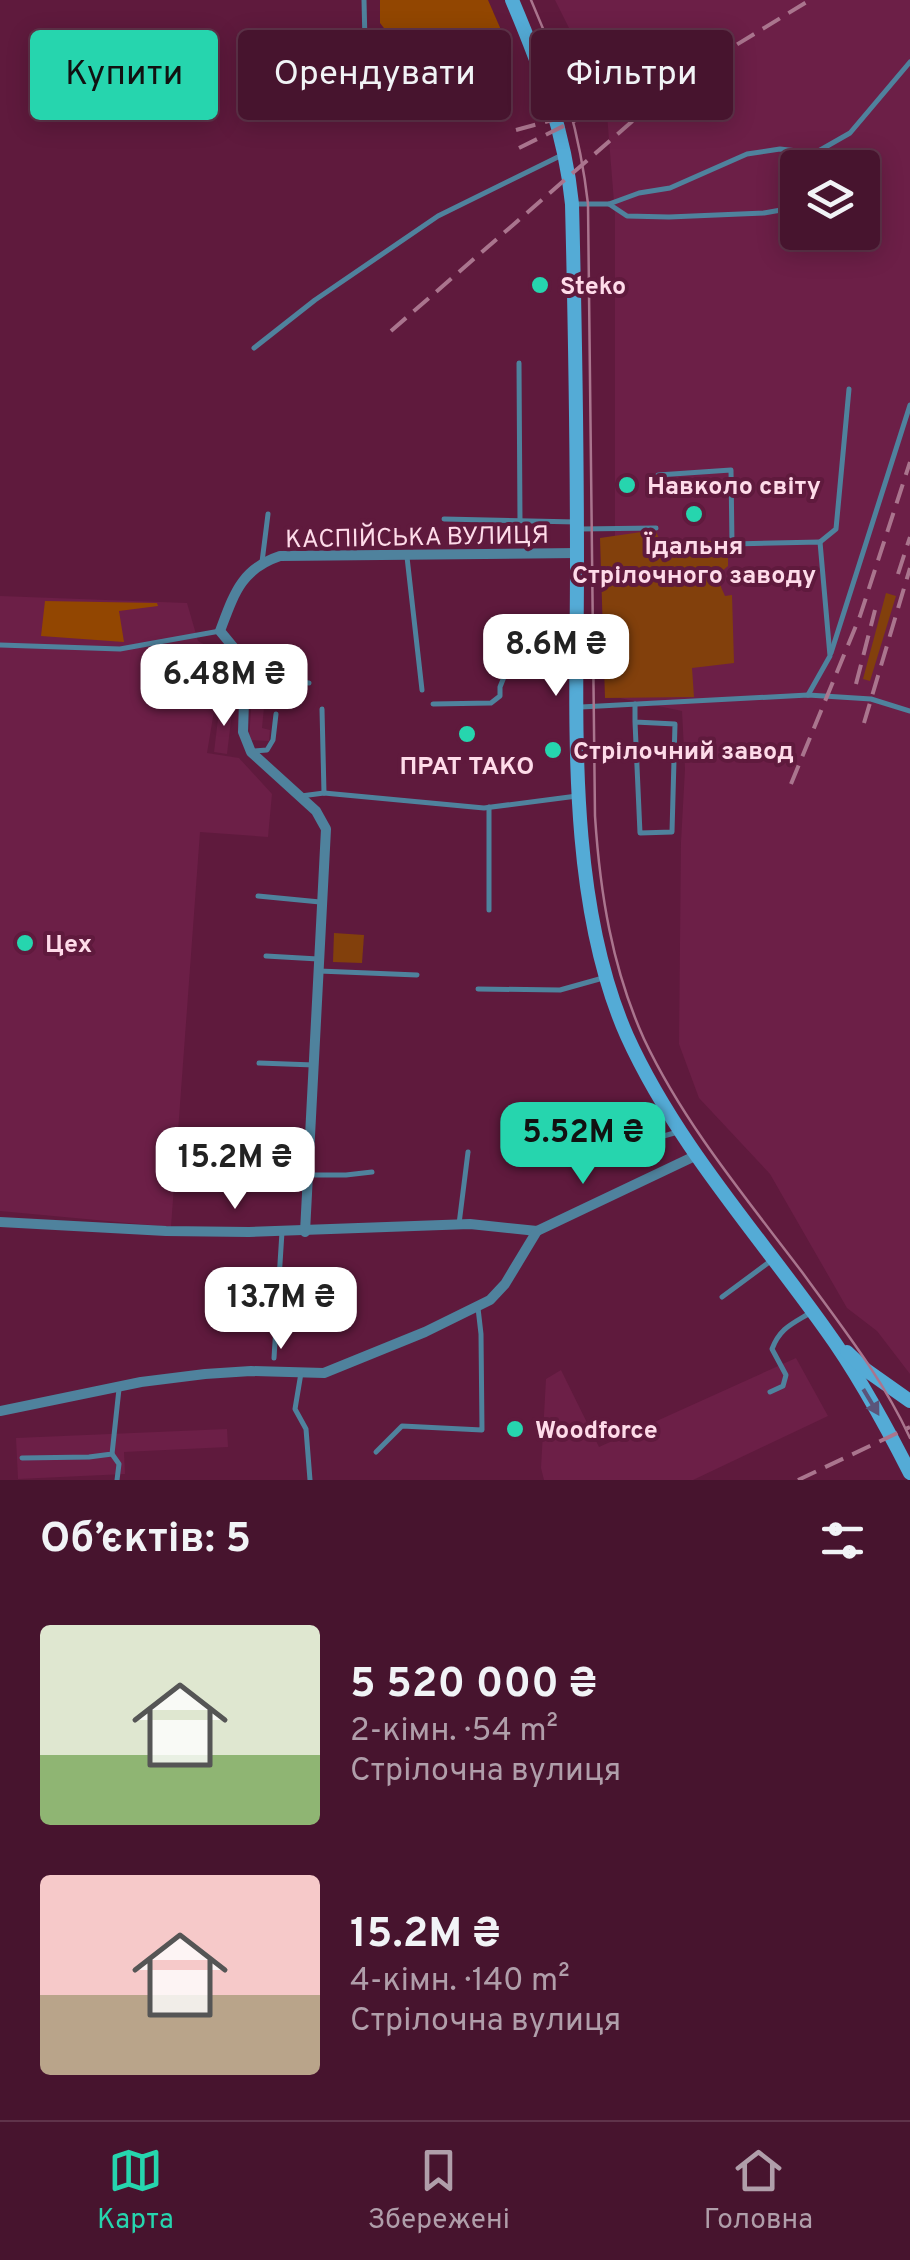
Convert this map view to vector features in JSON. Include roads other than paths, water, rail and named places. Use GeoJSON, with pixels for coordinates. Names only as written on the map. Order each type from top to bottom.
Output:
{"type":"FeatureCollection","features":[{"type":"Feature","properties":{"kind":"main road"},"geometry":{"type":"LineString","coordinates":[[512,0],[544,80],[564,154],[572,204],[580,795],[591,914],[606,977],[626,1034],[681,1131],[829,1334],[910,1473]]}},
{"type":"Feature","properties":{"kind":"main road"},"geometry":{"type":"LineString","coordinates":[[829,1334],[866,1370],[910,1402]]}},
{"type":"Feature","properties":{"kind":"street","name":"КАСПІЙСЬКА ВУЛИЦЯ"},"geometry":{"type":"LineString","coordinates":[[220,630],[233,595],[249,573],[262,562],[280,556],[577,553]]}},
{"type":"Feature","properties":{"kind":"street"},"geometry":{"type":"LineString","coordinates":[[220,630],[238,654],[246,676],[244,732],[251,752],[316,811],[326,829],[304,1232]]}},
{"type":"Feature","properties":{"kind":"street"},"geometry":{"type":"LineString","coordinates":[[0,1222],[166,1231],[304,1232],[459,1224],[537,1230],[697,1155]]}},
{"type":"Feature","properties":{"kind":"street"},"geometry":{"type":"LineString","coordinates":[[0,1410],[205,1374],[324,1373],[425,1332],[490,1300],[505,1284],[537,1230]]}},
{"type":"Feature","properties":{"kind":"lane"},"geometry":{"type":"LineString","coordinates":[[364,0],[364,30]]}},
{"type":"Feature","properties":{"kind":"lane"},"geometry":{"type":"LineString","coordinates":[[820,150],[850,133],[910,62]]}},
{"type":"Feature","properties":{"kind":"lane"},"geometry":{"type":"LineString","coordinates":[[572,204],[608,204],[638,193],[670,188],[746,154],[789,150]]}},
{"type":"Feature","properties":{"kind":"lane"},"geometry":{"type":"LineString","coordinates":[[254,348],[315,300],[438,216],[564,154]]}},
{"type":"Feature","properties":{"kind":"lane"},"geometry":{"type":"LineString","coordinates":[[608,204],[627,216],[780,211]]}},
{"type":"Feature","properties":{"kind":"lane"},"geometry":{"type":"LineString","coordinates":[[518,363],[520,521]]}},
{"type":"Feature","properties":{"kind":"lane"},"geometry":{"type":"LineString","coordinates":[[658,474],[731,470],[732,544],[820,542],[836,529],[849,389]]}},
{"type":"Feature","properties":{"kind":"lane"},"geometry":{"type":"LineString","coordinates":[[808,695],[830,656],[910,405]]}},
{"type":"Feature","properties":{"kind":"lane"},"geometry":{"type":"LineString","coordinates":[[262,562],[268,514]]}},
{"type":"Feature","properties":{"kind":"lane"},"geometry":{"type":"LineString","coordinates":[[444,519],[656,528]]}},
{"type":"Feature","properties":{"kind":"lane"},"geometry":{"type":"LineString","coordinates":[[820,542],[830,656]]}},
{"type":"Feature","properties":{"kind":"lane"},"geometry":{"type":"LineString","coordinates":[[406,554],[422,690]]}},
{"type":"Feature","properties":{"kind":"lane"},"geometry":{"type":"LineString","coordinates":[[0,645],[120,649],[220,630]]}},
{"type":"Feature","properties":{"kind":"lane"},"geometry":{"type":"LineString","coordinates":[[433,704],[491,703],[500,696],[510,662],[577,660]]}},
{"type":"Feature","properties":{"kind":"lane"},"geometry":{"type":"LineString","coordinates":[[246,676],[309,683]]}},
{"type":"Feature","properties":{"kind":"lane"},"geometry":{"type":"LineString","coordinates":[[578,707],[808,695],[871,700],[910,711]]}},
{"type":"Feature","properties":{"kind":"lane"},"geometry":{"type":"LineString","coordinates":[[635,704],[635,722],[640,833],[672,832],[675,724],[635,722]]}},
{"type":"Feature","properties":{"kind":"lane"},"geometry":{"type":"LineString","coordinates":[[322,709],[324,793]]}},
{"type":"Feature","properties":{"kind":"lane"},"geometry":{"type":"LineString","coordinates":[[251,752],[266,750],[273,740],[276,714]]}},
{"type":"Feature","properties":{"kind":"lane"},"geometry":{"type":"LineString","coordinates":[[301,796],[324,793],[489,807],[580,795]]}},
{"type":"Feature","properties":{"kind":"lane"},"geometry":{"type":"LineString","coordinates":[[489,807],[490,910]]}},
{"type":"Feature","properties":{"kind":"lane"},"geometry":{"type":"LineString","coordinates":[[258,896],[322,902]]}},
{"type":"Feature","properties":{"kind":"lane"},"geometry":{"type":"LineString","coordinates":[[266,956],[417,974]]}},
{"type":"Feature","properties":{"kind":"lane"},"geometry":{"type":"LineString","coordinates":[[478,989],[560,990],[606,977]]}},
{"type":"Feature","properties":{"kind":"lane"},"geometry":{"type":"LineString","coordinates":[[259,1062],[314,1065]]}},
{"type":"Feature","properties":{"kind":"lane"},"geometry":{"type":"LineString","coordinates":[[555,1140],[638,1142],[681,1131]]}},
{"type":"Feature","properties":{"kind":"lane"},"geometry":{"type":"LineString","coordinates":[[232,1151],[346,1176],[372,1172]]}},
{"type":"Feature","properties":{"kind":"lane"},"geometry":{"type":"LineString","coordinates":[[459,1224],[468,1152]]}},
{"type":"Feature","properties":{"kind":"lane"},"geometry":{"type":"LineString","coordinates":[[274,1358],[282,1232]]}},
{"type":"Feature","properties":{"kind":"lane"},"geometry":{"type":"LineString","coordinates":[[722,1297],[774,1259]]}},
{"type":"Feature","properties":{"kind":"lane"},"geometry":{"type":"LineString","coordinates":[[376,1452],[402,1426],[482,1430],[478,1306]]}},
{"type":"Feature","properties":{"kind":"lane"},"geometry":{"type":"LineString","coordinates":[[770,1392],[783,1386],[786,1375],[773,1346],[784,1329],[812,1312]]}},
{"type":"Feature","properties":{"kind":"lane"},"geometry":{"type":"LineString","coordinates":[[301,1372],[296,1409],[306,1429],[310,1480]]}},
{"type":"Feature","properties":{"kind":"lane"},"geometry":{"type":"LineString","coordinates":[[117,1480],[119,1464],[112,1454],[120,1386]]}},
{"type":"Feature","properties":{"kind":"lane"},"geometry":{"type":"LineString","coordinates":[[22,1458],[112,1454]]}},
{"type":"Feature","properties":{"kind":"tram line"},"geometry":{"type":"LineString","coordinates":[[531,0],[567,100],[588,204],[595,816],[604,902],[616,958],[644,1039],[678,1101],[717,1160],[860,1352],[910,1438]]}},
{"type":"Feature","properties":{"kind":"railway"},"geometry":{"type":"LineString","coordinates":[[391,331],[651,105],[700,67],[810,0]]}},
{"type":"Feature","properties":{"kind":"railway"},"geometry":{"type":"LineString","coordinates":[[516,130],[553,120]]}},
{"type":"Feature","properties":{"kind":"railway"},"geometry":{"type":"LineString","coordinates":[[519,148],[576,120]]}},
{"type":"Feature","properties":{"kind":"railway"},"geometry":{"type":"LineString","coordinates":[[791,784],[860,616],[910,462]]}},
{"type":"Feature","properties":{"kind":"railway"},"geometry":{"type":"LineString","coordinates":[[898,574],[910,537]]}},
{"type":"Feature","properties":{"kind":"railway"},"geometry":{"type":"LineString","coordinates":[[864,723],[910,568]]}},
{"type":"Feature","properties":{"kind":"railway"},"geometry":{"type":"LineString","coordinates":[[856,684],[875,610]]}},
{"type":"Feature","properties":{"kind":"railway"},"geometry":{"type":"LineString","coordinates":[[798,1480],[910,1427]]}},
{"type":"Feature","properties":{"kind":"place","name":"Steko"},"geometry":{"type":"Point","coordinates":[540,285]}},
{"type":"Feature","properties":{"kind":"place","name":"Навколо світу"},"geometry":{"type":"Point","coordinates":[627,485]}},
{"type":"Feature","properties":{"kind":"place","name":"Їдальня Стрілочного заводу"},"geometry":{"type":"Point","coordinates":[694,514]}},
{"type":"Feature","properties":{"kind":"place","name":"ПРАТ ТАКО"},"geometry":{"type":"Point","coordinates":[467,734]}},
{"type":"Feature","properties":{"kind":"place","name":"Стрілочний завод"},"geometry":{"type":"Point","coordinates":[553,750]}},
{"type":"Feature","properties":{"kind":"place","name":"Цех"},"geometry":{"type":"Point","coordinates":[25,943]}},
{"type":"Feature","properties":{"kind":"place","name":"Woodforce"},"geometry":{"type":"Point","coordinates":[515,1429]}}]}
